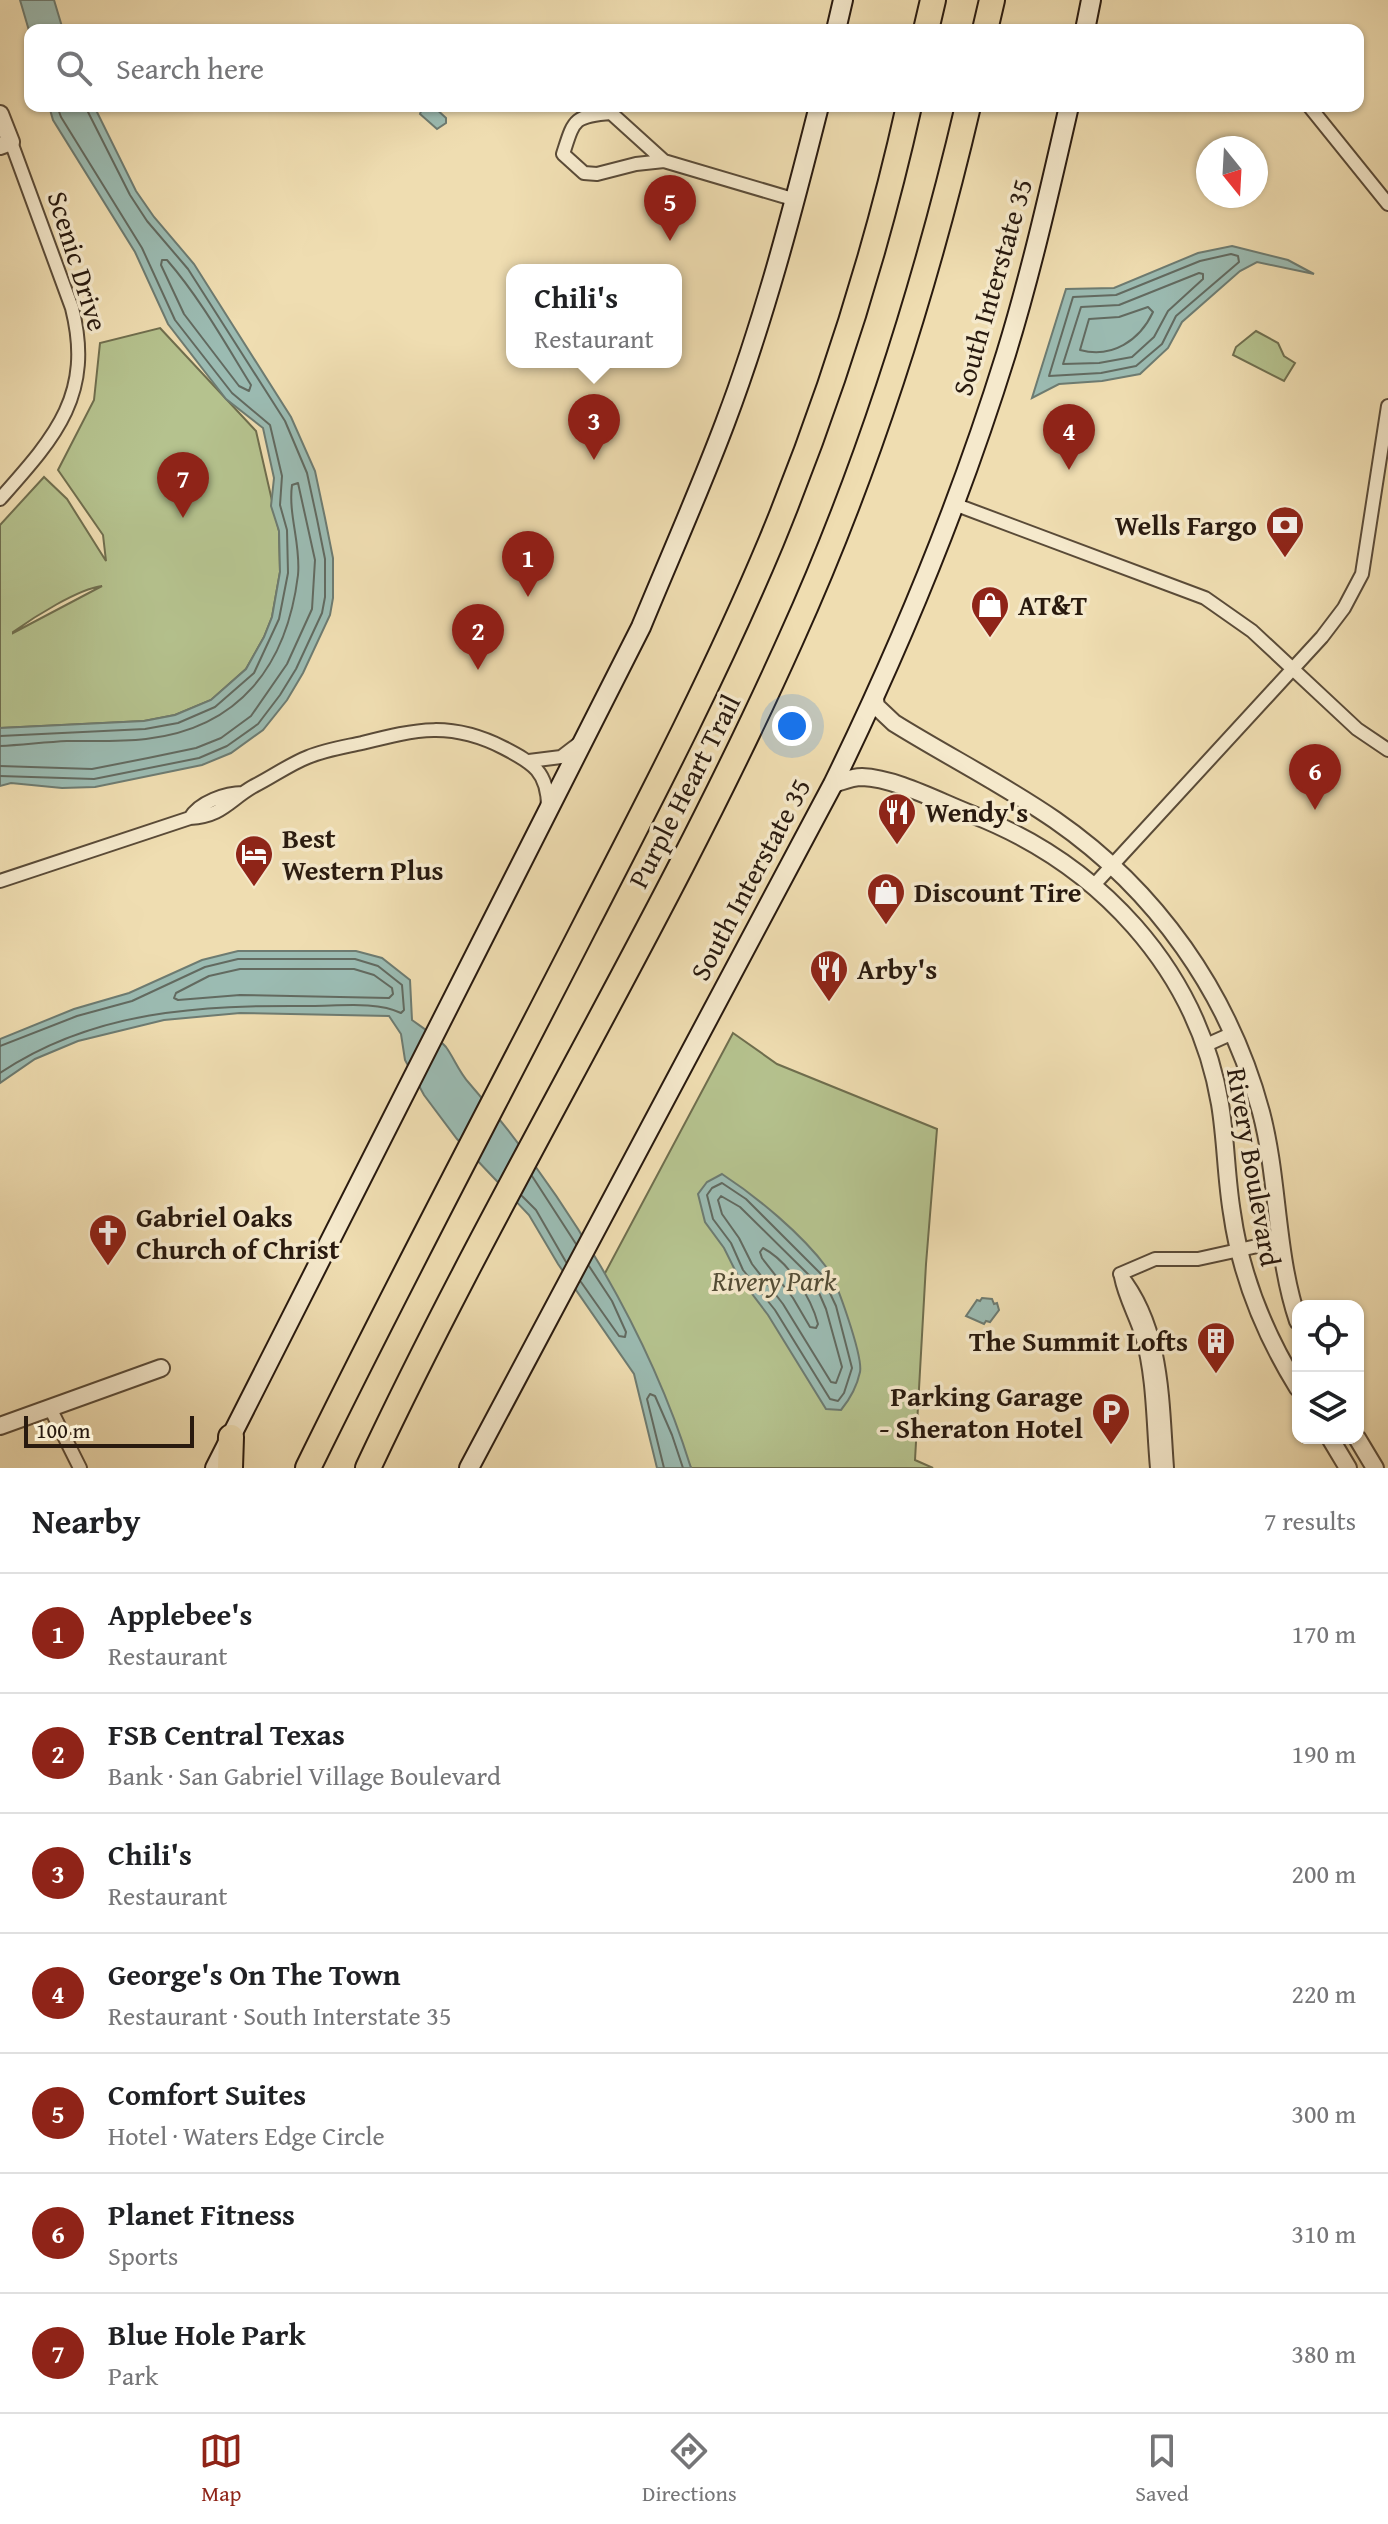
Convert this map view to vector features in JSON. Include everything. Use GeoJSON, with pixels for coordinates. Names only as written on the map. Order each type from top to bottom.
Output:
{"type":"FeatureCollection","features":[{"type":"Feature","properties":{"kind":"highway"},"geometry":{"type":"LineString","coordinates":[[927,24],[933,0]]}},
{"type":"Feature","properties":{"kind":"highway"},"geometry":{"type":"LineString","coordinates":[[986,24],[992,0]]}},
{"type":"Feature","properties":{"kind":"highway","name":"Purple Heart Trail"},"geometry":{"type":"LineString","coordinates":[[308,1468],[722,653],[797,476],[866,272],[907,112]]}},
{"type":"Feature","properties":{"kind":"highway","name":"Purple Heart Trail"},"geometry":{"type":"LineString","coordinates":[[368,1468],[417,1364],[634,956],[742,745],[792,637],[851,496],[908,331],[941,220],[967,112]]}},
{"type":"Feature","properties":{"kind":"highway"},"geometry":{"type":"LineString","coordinates":[[230,1468],[231,1437]]}},
{"type":"Feature","properties":{"kind":"main road"},"geometry":{"type":"LineString","coordinates":[[837,24],[843,0]]}},
{"type":"Feature","properties":{"kind":"main road"},"geometry":{"type":"LineString","coordinates":[[1089,24],[1091,0]]}},
{"type":"Feature","properties":{"kind":"main road"},"geometry":{"type":"LineString","coordinates":[[215,1468],[641,627],[725,422],[777,268],[818,112]]}},
{"type":"Feature","properties":{"kind":"main road","name":"South Interstate 35"},"geometry":{"type":"LineString","coordinates":[[469,1468],[833,784],[875,699],[954,504],[1006,354],[1048,201],[1068,112]]}},
{"type":"Feature","properties":{"kind":"street"},"geometry":{"type":"LineString","coordinates":[[1314,112],[1388,204]]}},
{"type":"Feature","properties":{"kind":"street"},"geometry":{"type":"LineString","coordinates":[[664,161],[611,113],[585,116],[574,123],[563,154],[584,173],[597,174],[664,161],[796,200]]}},
{"type":"Feature","properties":{"kind":"street","name":"Scenic Drive"},"geometry":{"type":"LineString","coordinates":[[0,499],[36,458],[65,416],[78,372],[77,329],[72,308],[3,132]]}},
{"type":"Feature","properties":{"kind":"street"},"geometry":{"type":"LineString","coordinates":[[1094,885],[1322,637],[1344,608],[1362,574],[1388,406]]}},
{"type":"Feature","properties":{"kind":"street"},"geometry":{"type":"LineString","coordinates":[[954,504],[1205,598],[1252,631],[1357,729],[1388,750]]}},
{"type":"Feature","properties":{"kind":"street","name":"Rivery Boulevard"},"geometry":{"type":"LineString","coordinates":[[875,699],[876,706],[894,723],[1053,819],[1112,865],[1164,920],[1191,956],[1217,998],[1233,1033],[1261,1113],[1275,1189],[1280,1241],[1292,1300]]}},
{"type":"Feature","properties":{"kind":"street"},"geometry":{"type":"LineString","coordinates":[[0,881],[190,818],[214,814],[234,803],[243,793],[306,757],[408,731],[434,728],[460,731],[480,737],[529,761],[547,788],[548,814]]}},
{"type":"Feature","properties":{"kind":"street"},"geometry":{"type":"LineString","coordinates":[[529,761],[561,757],[586,736]]}},
{"type":"Feature","properties":{"kind":"street","name":"Rivery Boulevard"},"geometry":{"type":"LineString","coordinates":[[833,784],[853,778],[873,778],[932,798],[1024,837],[1066,862],[1094,885],[1131,920],[1157,953],[1183,996],[1204,1046],[1220,1105],[1238,1250],[1261,1320],[1292,1377]]}},
{"type":"Feature","properties":{"kind":"street"},"geometry":{"type":"LineString","coordinates":[[1204,1046],[1233,1033]]}},
{"type":"Feature","properties":{"kind":"street"},"geometry":{"type":"LineString","coordinates":[[1120,1274],[1155,1259],[1198,1259],[1280,1241]]}},
{"type":"Feature","properties":{"kind":"street"},"geometry":{"type":"LineString","coordinates":[[1120,1274],[1147,1360],[1157,1468]]}},
{"type":"Feature","properties":{"kind":"street"},"geometry":{"type":"LineString","coordinates":[[1120,1274],[1135,1292],[1151,1334],[1159,1373],[1167,1468]]}},
{"type":"Feature","properties":{"kind":"street"},"geometry":{"type":"LineString","coordinates":[[0,1426],[161,1368]]}},
{"type":"Feature","properties":{"kind":"street"},"geometry":{"type":"LineString","coordinates":[[50,1408],[80,1468]]}},
{"type":"Feature","properties":{"kind":"street"},"geometry":{"type":"LineString","coordinates":[[1334,1444],[1348,1468]]}},
{"type":"Feature","properties":{"kind":"street"},"geometry":{"type":"LineString","coordinates":[[1361,1444],[1375,1468]]}},
{"type":"Feature","properties":{"kind":"green space"},"geometry":{"type":"Polygon","coordinates":[[[160,328],[256,431],[279,531],[280,572],[272,617],[246,669],[211,700],[175,715],[144,721],[0,728],[0,525],[44,477],[67,499],[106,561],[103,535],[58,470],[94,400],[100,343],[160,328]],[[102,586],[69,598],[13,633],[102,586]]]}},
{"type":"Feature","properties":{"kind":"green space"},"geometry":{"type":"Polygon","coordinates":[[[1256,331],[1278,343],[1284,356],[1295,363],[1284,381],[1233,355],[1236,347],[1256,331]]]}},
{"type":"Feature","properties":{"kind":"green space","name":"Rivery Park"},"geometry":{"type":"Polygon","coordinates":[[[733,1033],[777,1064],[937,1129],[915,1460],[933,1468],[691,1468],[604,1275],[733,1033]]]}},
{"type":"Feature","properties":{"kind":"water"},"geometry":{"type":"Polygon","coordinates":[[[20,0],[54,0],[61,24],[27,24],[20,0]]]}},
{"type":"Feature","properties":{"kind":"water"},"geometry":{"type":"Polygon","coordinates":[[[51,112],[97,112],[136,191],[194,264],[291,417],[315,471],[333,558],[330,615],[303,673],[287,700],[263,730],[231,753],[202,765],[95,787],[62,788],[11,783],[0,786],[0,728],[144,721],[175,715],[211,700],[246,669],[264,637],[272,617],[280,572],[279,531],[271,506],[274,478],[263,428],[226,399],[168,324],[135,252],[51,112]]]}},
{"type":"Feature","properties":{"kind":"water"},"geometry":{"type":"Polygon","coordinates":[[[440,112],[446,118],[446,123],[437,129],[420,114],[440,112]]]}},
{"type":"Feature","properties":{"kind":"water"},"geometry":{"type":"Polygon","coordinates":[[[1232,246],[1288,260],[1314,274],[1257,262],[1240,271],[1182,322],[1168,348],[1140,374],[1059,384],[1032,398],[1066,289],[1114,288],[1198,253],[1232,246]]]}},
{"type":"Feature","properties":{"kind":"water"},"geometry":{"type":"Polygon","coordinates":[[[238,951],[356,951],[382,958],[410,980],[412,1020],[446,1047],[465,1079],[538,1170],[600,1264],[652,1365],[691,1468],[657,1468],[634,1374],[558,1264],[529,1215],[457,1139],[424,1095],[405,1060],[401,1034],[389,1016],[240,1013],[164,1020],[78,1041],[35,1059],[0,1083],[0,1039],[74,1009],[129,993],[202,960],[238,951]]]}},
{"type":"Feature","properties":{"kind":"water"},"geometry":{"type":"Polygon","coordinates":[[[722,1174],[792,1229],[827,1268],[848,1319],[860,1364],[855,1387],[841,1410],[826,1409],[705,1222],[698,1194],[707,1182],[722,1174]]]}},
{"type":"Feature","properties":{"kind":"water"},"geometry":{"type":"Polygon","coordinates":[[[992,1299],[999,1310],[990,1322],[984,1324],[966,1316],[977,1300],[992,1299]]]}},
{"type":"Feature","properties":{"kind":"place","name":"Comfort Suites"},"geometry":{"type":"Point","coordinates":[670,241]}},
{"type":"Feature","properties":{"kind":"place","name":"Chili's"},"geometry":{"type":"Point","coordinates":[594,460]}},
{"type":"Feature","properties":{"kind":"place","name":"George's On The Town"},"geometry":{"type":"Point","coordinates":[1069,470]}},
{"type":"Feature","properties":{"kind":"place","name":"Blue Hole Park"},"geometry":{"type":"Point","coordinates":[183,518]}},
{"type":"Feature","properties":{"kind":"place","name":"Wells Fargo"},"geometry":{"type":"Point","coordinates":[1285,559]}},
{"type":"Feature","properties":{"kind":"place","name":"Applebee's"},"geometry":{"type":"Point","coordinates":[528,597]}},
{"type":"Feature","properties":{"kind":"place","name":"AT&T"},"geometry":{"type":"Point","coordinates":[990,639]}},
{"type":"Feature","properties":{"kind":"place","name":"FSB Central Texas"},"geometry":{"type":"Point","coordinates":[478,670]}},
{"type":"Feature","properties":{"kind":"place","name":"Planet Fitness"},"geometry":{"type":"Point","coordinates":[1315,810]}},
{"type":"Feature","properties":{"kind":"place","name":"Wendy's"},"geometry":{"type":"Point","coordinates":[897,846]}},
{"type":"Feature","properties":{"kind":"place","name":"Best Western Plus"},"geometry":{"type":"Point","coordinates":[254,888]}},
{"type":"Feature","properties":{"kind":"place","name":"Discount Tire"},"geometry":{"type":"Point","coordinates":[886,926]}},
{"type":"Feature","properties":{"kind":"place","name":"Arby's"},"geometry":{"type":"Point","coordinates":[829,1003]}},
{"type":"Feature","properties":{"kind":"place","name":"Gabriel Oaks Church of Christ"},"geometry":{"type":"Point","coordinates":[108,1267]}},
{"type":"Feature","properties":{"kind":"place","name":"The Summit Lofts"},"geometry":{"type":"Point","coordinates":[1216,1375]}},
{"type":"Feature","properties":{"kind":"place","name":"Parking Garage - Sheraton Hotel"},"geometry":{"type":"Point","coordinates":[1111,1446]}}]}
